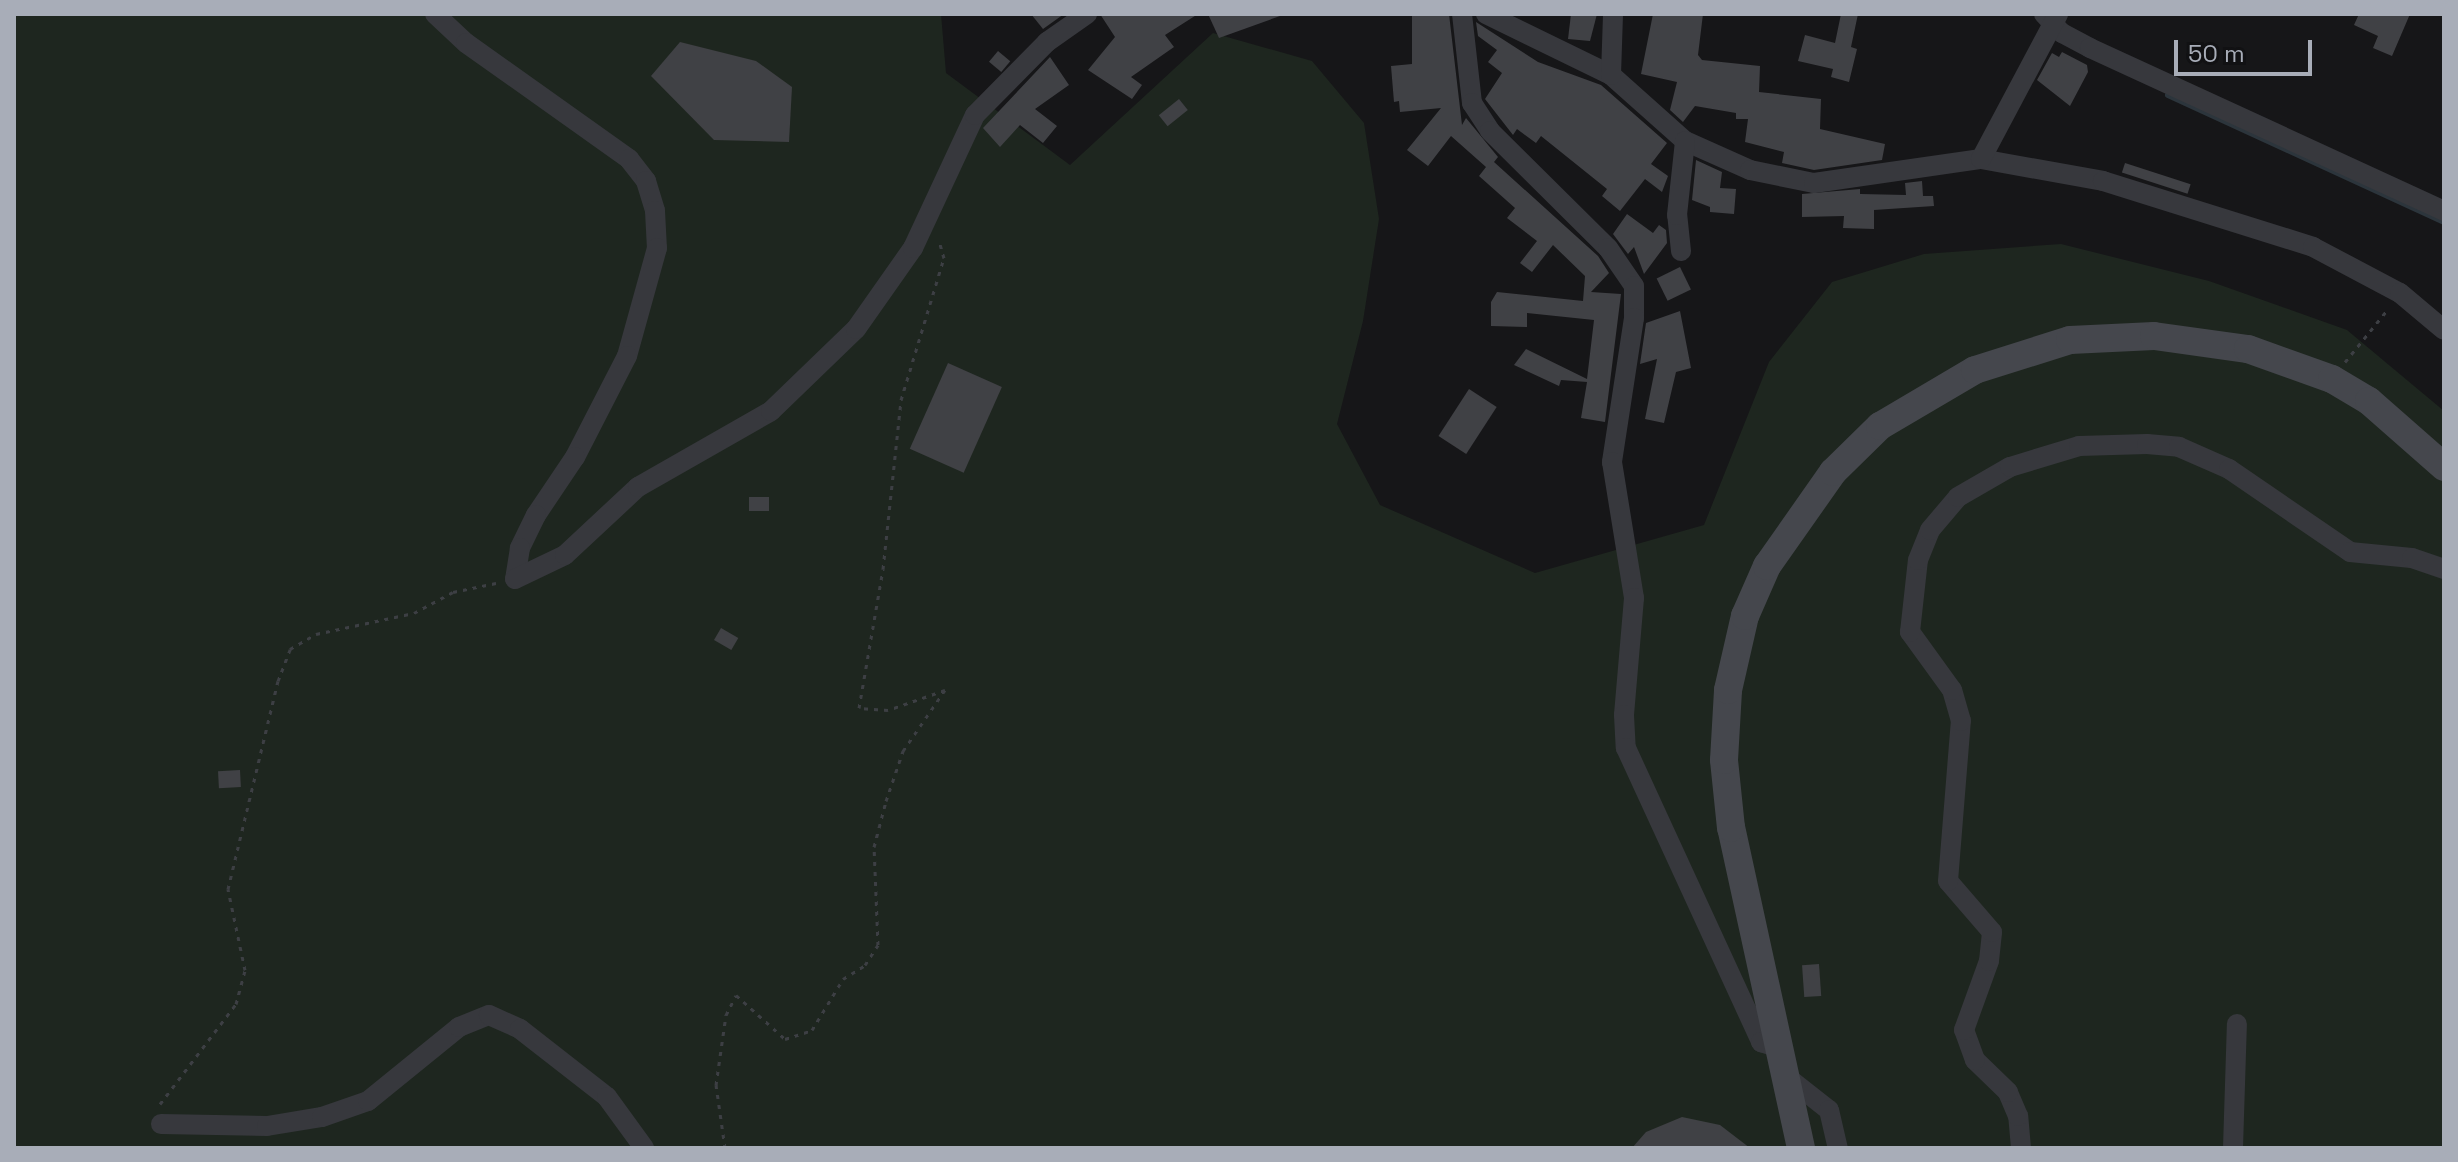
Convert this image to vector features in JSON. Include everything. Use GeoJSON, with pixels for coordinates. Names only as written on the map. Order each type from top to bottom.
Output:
{"type":"FeatureCollection","features":[{"type":"Feature","properties":{"kind":"street"},"geometry":{"type":"LineString","coordinates":[[435,14],[466,43],[629,159],[646,181],[655,211],[657,248],[627,356],[575,457],[536,515],[520,548],[515,579]]}},
{"type":"Feature","properties":{"kind":"street"},"geometry":{"type":"LineString","coordinates":[[515,579],[565,555],[638,487],[771,411],[856,329],[924,223],[975,115],[1047,42],[1087,14]]}},
{"type":"Feature","properties":{"kind":"street"},"geometry":{"type":"LineString","coordinates":[[1462,14],[1472,103],[1490,131],[1608,248],[1634,286],[1634,318],[1612,462],[1634,598],[1624,715],[1626,748],[1761,1042],[1779,1048]]}},
{"type":"Feature","properties":{"kind":"street"},"geometry":{"type":"LineString","coordinates":[[1486,14],[1611,75],[1685,141],[1750,170],[1814,183],[1981,159],[2103,181],[2313,247],[2400,293],[2444,330]]}},
{"type":"Feature","properties":{"kind":"street"},"geometry":{"type":"LineString","coordinates":[[1611,75],[1613,14]]}},
{"type":"Feature","properties":{"kind":"street"},"geometry":{"type":"LineString","coordinates":[[1981,159],[2050,23],[2090,48],[2444,211]]}},
{"type":"Feature","properties":{"kind":"street"},"geometry":{"type":"LineString","coordinates":[[1681,251],[1677,215],[1685,141]]}},
{"type":"Feature","properties":{"kind":"street"},"geometry":{"type":"LineString","coordinates":[[1801,1148],[1731,828],[1724,760],[1728,690],[1745,616],[1767,566],[1833,472],[1880,426],[1926,395],[2022,352],[2070,340],[2199,339],[2248,349],[2332,379],[2369,401],[2444,467]]}},
{"type":"Feature","properties":{"kind":"street"},"geometry":{"type":"LineString","coordinates":[[2021,1148],[2018,1116],[2008,1092],[1975,1060],[1964,1030],[1989,961],[1992,932],[1948,881],[1961,721],[1952,690],[1910,632],[1918,560],[1930,530],[1958,497],[2023,462],[2079,446],[2147,444],[2179,447],[2229,469],[2350,552],[2412,558],[2444,569]]}},
{"type":"Feature","properties":{"kind":"street"},"geometry":{"type":"LineString","coordinates":[[161,1124],[267,1126],[322,1117],[368,1101],[459,1027],[489,1015],[520,1029],[607,1097],[644,1148]]}},
{"type":"Feature","properties":{"kind":"street"},"geometry":{"type":"LineString","coordinates":[[2233,1148],[2237,1024]]}},
{"type":"Feature","properties":{"kind":"street"},"geometry":{"type":"LineString","coordinates":[[1787,1077],[1829,1110],[1838,1148]]}},
{"type":"Feature","properties":{"kind":"path"},"geometry":{"type":"LineString","coordinates":[[725,1148],[716,1085],[726,1015],[736,995],[785,1039],[812,1030],[843,979],[878,945],[874,847],[886,801],[903,751],[945,690],[888,710],[859,708],[883,569],[901,400],[944,258],[937,233],[924,223]]}},
{"type":"Feature","properties":{"kind":"path"},"geometry":{"type":"LineString","coordinates":[[2332,379],[2400,293]]}},
{"type":"Feature","properties":{"kind":"path"},"geometry":{"type":"LineString","coordinates":[[161,1124],[159,1100],[196,1063],[236,1004],[245,970],[228,889],[278,681],[290,649],[316,634],[414,613],[453,592],[515,579]]}},
{"type":"Feature","properties":{"kind":"shaded area"},"geometry":{"type":"Polygon","coordinates":[[[14,14],[941,14],[946,73],[1070,165],[1213,33],[1312,61],[1364,123],[1379,219],[1363,321],[1337,424],[1380,505],[1535,573],[1704,525],[1769,362],[1832,282],[1924,254],[2061,244],[2209,281],[2347,330],[2444,411],[2444,1148],[14,1148],[14,14]]]}},
{"type":"Feature","properties":{"kind":"building"},"geometry":{"type":"Polygon","coordinates":[[[1031,14],[1064,14],[1043,29],[1031,14]]]}},
{"type":"Feature","properties":{"kind":"building"},"geometry":{"type":"Polygon","coordinates":[[[1100,14],[1198,14],[1165,35],[1174,47],[1131,77],[1142,85],[1132,99],[1088,70],[1115,37],[1100,14]]]}},
{"type":"Feature","properties":{"kind":"building"},"geometry":{"type":"Polygon","coordinates":[[[1208,14],[1280,14],[1280,16],[1219,38],[1208,14]]]}},
{"type":"Feature","properties":{"kind":"building"},"geometry":{"type":"Polygon","coordinates":[[[1412,14],[1449,14],[1462,125],[1466,118],[1498,157],[1494,162],[1598,256],[1609,273],[1591,292],[1621,294],[1605,422],[1581,418],[1587,382],[1561,380],[1559,386],[1514,365],[1526,349],[1587,379],[1594,320],[1527,313],[1527,327],[1491,326],[1491,302],[1497,292],[1583,301],[1585,276],[1553,245],[1532,272],[1520,263],[1537,241],[1507,218],[1515,208],[1479,176],[1486,167],[1451,136],[1428,166],[1407,150],[1441,108],[1400,112],[1399,101],[1394,102],[1391,66],[1412,64],[1412,14]]]}},
{"type":"Feature","properties":{"kind":"building"},"geometry":{"type":"Polygon","coordinates":[[[1571,14],[1597,14],[1590,41],[1568,39],[1571,14]]]}},
{"type":"Feature","properties":{"kind":"building"},"geometry":{"type":"Polygon","coordinates":[[[1653,14],[1703,14],[1698,55],[1702,60],[1760,66],[1759,92],[1821,99],[1820,129],[1885,144],[1882,160],[1814,170],[1782,163],[1784,152],[1745,142],[1748,119],[1736,119],[1736,113],[1695,106],[1683,122],[1670,110],[1677,82],[1641,74],[1653,14]]]}},
{"type":"Feature","properties":{"kind":"building"},"geometry":{"type":"Polygon","coordinates":[[[1841,14],[1858,14],[1851,47],[1857,49],[1849,82],[1831,77],[1833,69],[1798,61],[1805,35],[1835,43],[1841,14]]]}},
{"type":"Feature","properties":{"kind":"building"},"geometry":{"type":"Polygon","coordinates":[[[2359,14],[2410,14],[2392,56],[2373,48],[2378,36],[2354,25],[2359,14]]]}},
{"type":"Feature","properties":{"kind":"building"},"geometry":{"type":"Polygon","coordinates":[[[1476,22],[1538,62],[1601,85],[1667,143],[1651,164],[1668,176],[1662,192],[1645,179],[1620,211],[1602,196],[1607,189],[1541,136],[1536,143],[1517,129],[1513,135],[1485,99],[1502,73],[1488,62],[1497,50],[1478,36],[1476,22]]]}},
{"type":"Feature","properties":{"kind":"building"},"geometry":{"type":"Polygon","coordinates":[[[680,42],[756,61],[792,87],[789,142],[714,140],[651,76],[680,42]]]}},
{"type":"Feature","properties":{"kind":"building"},"geometry":{"type":"Polygon","coordinates":[[[998,51],[1010,61],[1001,72],[989,62],[998,51]]]}},
{"type":"Feature","properties":{"kind":"building"},"geometry":{"type":"Polygon","coordinates":[[[2062,52],[2087,65],[2088,72],[2070,106],[2037,80],[2052,53],[2059,57],[2062,52]]]}},
{"type":"Feature","properties":{"kind":"building"},"geometry":{"type":"Polygon","coordinates":[[[1050,57],[1069,85],[1035,109],[1057,126],[1043,143],[1020,125],[1000,147],[983,128],[1050,57]]]}},
{"type":"Feature","properties":{"kind":"building"},"geometry":{"type":"Polygon","coordinates":[[[1179,99],[1188,110],[1168,126],[1159,115],[1179,99]]]}},
{"type":"Feature","properties":{"kind":"building"},"geometry":{"type":"Polygon","coordinates":[[[1696,160],[1722,172],[1720,188],[1736,189],[1734,214],[1710,212],[1710,207],[1692,200],[1696,160]]]}},
{"type":"Feature","properties":{"kind":"building"},"geometry":{"type":"Polygon","coordinates":[[[2125,163],[2191,184],[2188,194],[2122,173],[2125,163]]]}},
{"type":"Feature","properties":{"kind":"building"},"geometry":{"type":"Polygon","coordinates":[[[1922,181],[1923,196],[1933,196],[1934,206],[1874,210],[1874,229],[1843,228],[1844,216],[1802,217],[1802,194],[1860,189],[1860,194],[1906,195],[1905,183],[1922,181]]]}},
{"type":"Feature","properties":{"kind":"building"},"geometry":{"type":"Polygon","coordinates":[[[1627,214],[1653,233],[1659,225],[1666,230],[1667,243],[1644,274],[1634,247],[1628,254],[1613,234],[1627,214]]]}},
{"type":"Feature","properties":{"kind":"building"},"geometry":{"type":"Polygon","coordinates":[[[1680,267],[1691,289],[1668,301],[1657,278],[1680,267]]]}},
{"type":"Feature","properties":{"kind":"building"},"geometry":{"type":"Polygon","coordinates":[[[1680,311],[1691,368],[1676,372],[1664,423],[1645,419],[1657,359],[1640,364],[1646,323],[1680,311]]]}},
{"type":"Feature","properties":{"kind":"building"},"geometry":{"type":"Polygon","coordinates":[[[948,363],[1002,387],[964,473],[910,449],[948,363]]]}},
{"type":"Feature","properties":{"kind":"building"},"geometry":{"type":"Polygon","coordinates":[[[1469,389],[1497,407],[1466,454],[1439,436],[1469,389]]]}},
{"type":"Feature","properties":{"kind":"building"},"geometry":{"type":"Polygon","coordinates":[[[749,497],[769,497],[769,511],[749,511],[749,497]]]}},
{"type":"Feature","properties":{"kind":"building"},"geometry":{"type":"Polygon","coordinates":[[[721,628],[738,638],[731,650],[714,640],[721,628]]]}},
{"type":"Feature","properties":{"kind":"building"},"geometry":{"type":"Polygon","coordinates":[[[240,770],[241,787],[219,788],[218,771],[240,770]]]}},
{"type":"Feature","properties":{"kind":"building"},"geometry":{"type":"Polygon","coordinates":[[[1819,964],[1821,996],[1804,997],[1802,965],[1819,964]]]}},
{"type":"Feature","properties":{"kind":"building"},"geometry":{"type":"Polygon","coordinates":[[[1682,1117],[1720,1125],[1750,1148],[1632,1148],[1646,1132],[1682,1117]]]}},
{"type":"Feature","properties":{"kind":"waterway"},"geometry":{"type":"LineString","coordinates":[[2168,95],[2444,222]]}}]}
